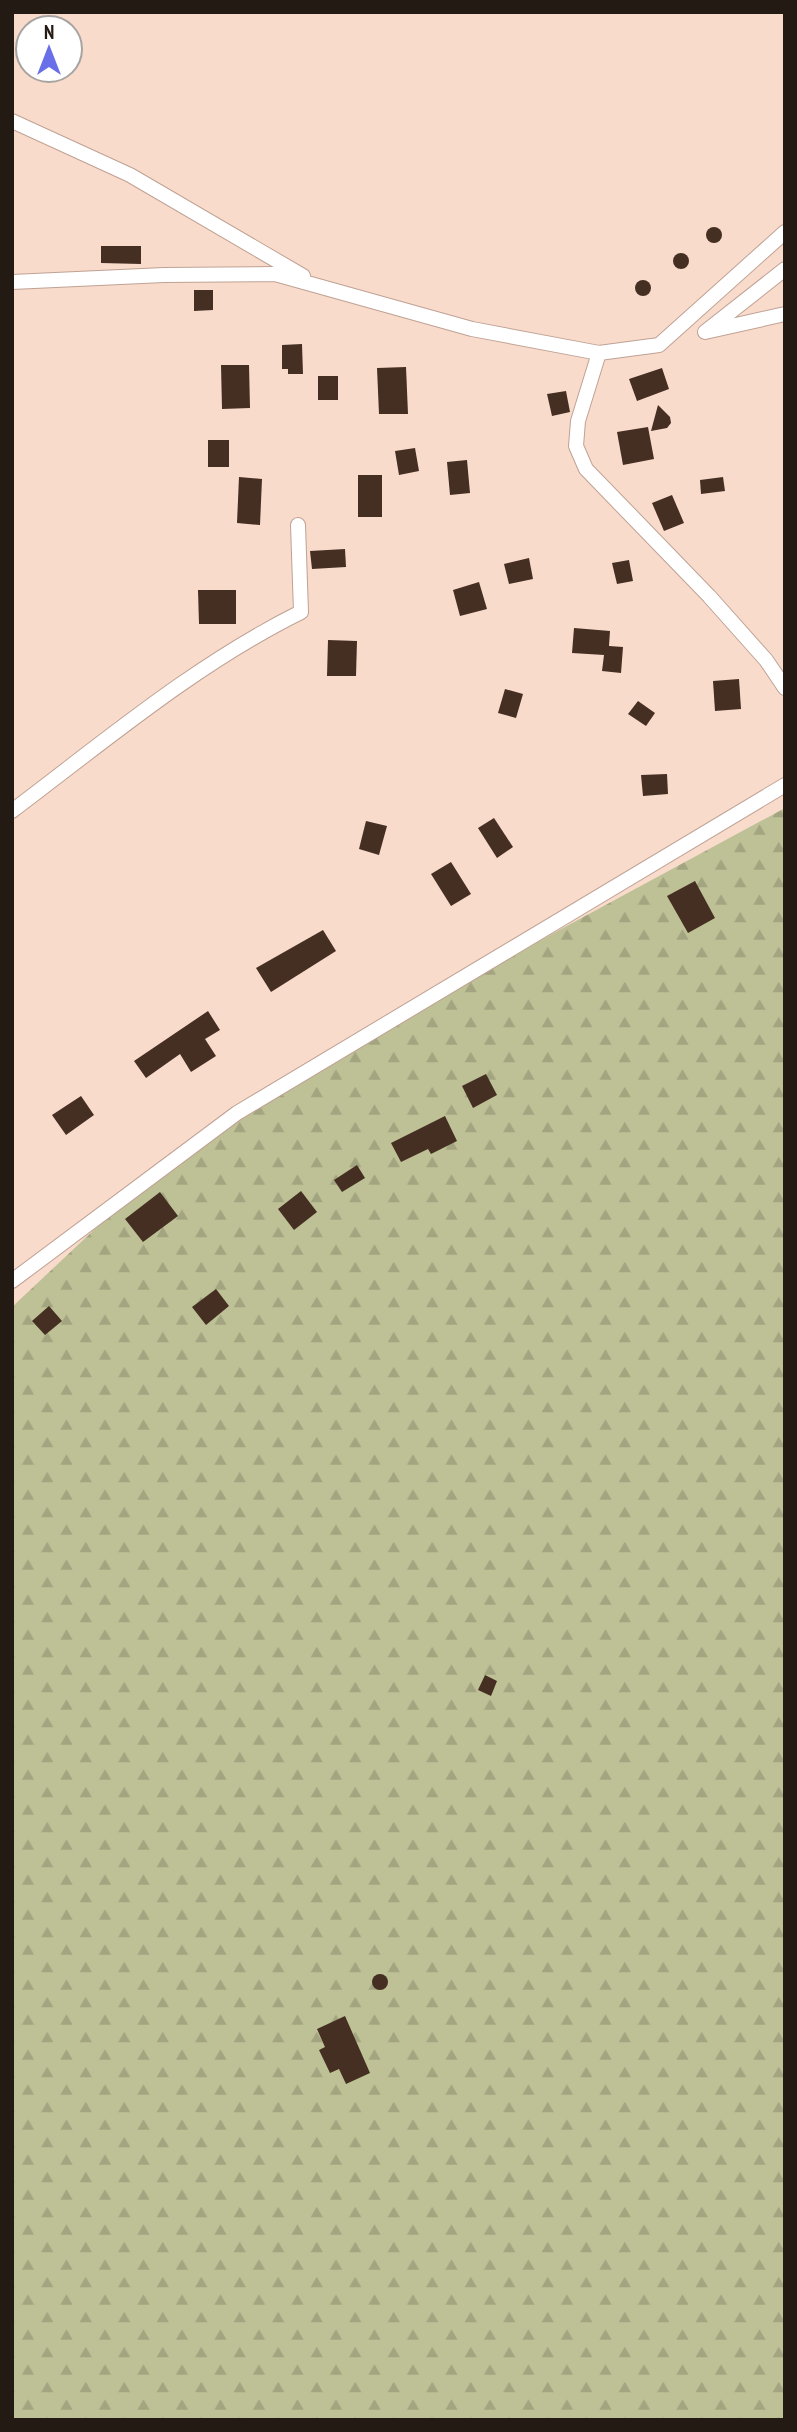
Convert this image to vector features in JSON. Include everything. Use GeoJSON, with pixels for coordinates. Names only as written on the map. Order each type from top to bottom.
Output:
{"type":"FeatureCollection","features":[{"type":"Feature","properties":{"kind":"street"},"geometry":{"type":"LineString","coordinates":[[12,121],[130,175],[323,287]]}},
{"type":"Feature","properties":{"kind":"street"},"geometry":{"type":"LineString","coordinates":[[12,282],[164,275],[275,274],[472,329],[599,353],[659,345],[785,232]]}},
{"type":"Feature","properties":{"kind":"street"},"geometry":{"type":"LineString","coordinates":[[785,269],[705,332],[785,314]]}},
{"type":"Feature","properties":{"kind":"street"},"geometry":{"type":"LineString","coordinates":[[599,353],[578,421],[576,446],[586,469],[725,614],[766,660],[785,688]]}},
{"type":"Feature","properties":{"kind":"street"},"geometry":{"type":"LineString","coordinates":[[12,811],[166,695],[266,629],[301,612],[298,525]]}},
{"type":"Feature","properties":{"kind":"street"},"geometry":{"type":"LineString","coordinates":[[12,1281],[237,1113],[785,785]]}},
{"type":"Feature","properties":{"kind":"green space"},"geometry":{"type":"Polygon","coordinates":[[[785,808],[785,2420],[12,2420],[12,1307],[164,1164],[504,960],[785,808]]]}},
{"type":"Feature","properties":{"kind":"building"},"geometry":{"type":"Polygon","coordinates":[[[714,227],[720,229],[720,241],[714,243],[708,241],[706,235],[708,229],[714,227]]]}},
{"type":"Feature","properties":{"kind":"building"},"geometry":{"type":"Polygon","coordinates":[[[101,246],[141,246],[141,264],[101,263],[101,246]]]}},
{"type":"Feature","properties":{"kind":"building"},"geometry":{"type":"Polygon","coordinates":[[[681,253],[689,261],[681,269],[673,261],[681,253]]]}},
{"type":"Feature","properties":{"kind":"building"},"geometry":{"type":"Polygon","coordinates":[[[640,280],[646,280],[651,288],[649,294],[640,296],[635,291],[635,285],[640,280]]]}},
{"type":"Feature","properties":{"kind":"building"},"geometry":{"type":"Polygon","coordinates":[[[194,290],[213,290],[213,310],[194,311],[194,290]]]}},
{"type":"Feature","properties":{"kind":"building"},"geometry":{"type":"Polygon","coordinates":[[[302,344],[303,374],[288,374],[288,369],[282,369],[282,345],[302,344]]]}},
{"type":"Feature","properties":{"kind":"building"},"geometry":{"type":"Polygon","coordinates":[[[221,365],[249,365],[250,408],[222,409],[221,365]]]}},
{"type":"Feature","properties":{"kind":"building"},"geometry":{"type":"Polygon","coordinates":[[[406,367],[408,414],[379,414],[377,368],[406,367]]]}},
{"type":"Feature","properties":{"kind":"building"},"geometry":{"type":"Polygon","coordinates":[[[662,368],[669,389],[637,401],[629,379],[662,368]]]}},
{"type":"Feature","properties":{"kind":"building"},"geometry":{"type":"Polygon","coordinates":[[[318,376],[338,376],[338,400],[318,400],[318,376]]]}},
{"type":"Feature","properties":{"kind":"building"},"geometry":{"type":"Polygon","coordinates":[[[566,391],[570,412],[552,416],[547,394],[566,391]]]}},
{"type":"Feature","properties":{"kind":"building"},"geometry":{"type":"Polygon","coordinates":[[[658,405],[670,417],[671,423],[667,428],[651,431],[658,405]]]}},
{"type":"Feature","properties":{"kind":"building"},"geometry":{"type":"Polygon","coordinates":[[[648,427],[654,459],[623,465],[617,432],[648,427]]]}},
{"type":"Feature","properties":{"kind":"building"},"geometry":{"type":"Polygon","coordinates":[[[208,440],[229,440],[229,467],[208,467],[208,440]]]}},
{"type":"Feature","properties":{"kind":"building"},"geometry":{"type":"Polygon","coordinates":[[[415,448],[419,471],[399,475],[395,451],[415,448]]]}},
{"type":"Feature","properties":{"kind":"building"},"geometry":{"type":"Polygon","coordinates":[[[467,460],[470,493],[450,495],[447,462],[467,460]]]}},
{"type":"Feature","properties":{"kind":"building"},"geometry":{"type":"Polygon","coordinates":[[[358,475],[382,475],[382,517],[358,517],[358,475]]]}},
{"type":"Feature","properties":{"kind":"building"},"geometry":{"type":"Polygon","coordinates":[[[239,477],[262,479],[260,525],[237,523],[239,477]]]}},
{"type":"Feature","properties":{"kind":"building"},"geometry":{"type":"Polygon","coordinates":[[[723,477],[725,491],[701,494],[700,480],[723,477]]]}},
{"type":"Feature","properties":{"kind":"building"},"geometry":{"type":"Polygon","coordinates":[[[672,495],[684,523],[664,531],[652,503],[672,495]]]}},
{"type":"Feature","properties":{"kind":"building"},"geometry":{"type":"Polygon","coordinates":[[[345,549],[346,567],[312,569],[310,551],[345,549]]]}},
{"type":"Feature","properties":{"kind":"building"},"geometry":{"type":"Polygon","coordinates":[[[529,558],[533,579],[509,584],[504,564],[529,558]]]}},
{"type":"Feature","properties":{"kind":"building"},"geometry":{"type":"Polygon","coordinates":[[[629,560],[633,581],[617,584],[612,563],[629,560]]]}},
{"type":"Feature","properties":{"kind":"building"},"geometry":{"type":"Polygon","coordinates":[[[479,582],[487,609],[460,616],[453,590],[479,582]]]}},
{"type":"Feature","properties":{"kind":"building"},"geometry":{"type":"Polygon","coordinates":[[[198,590],[236,590],[236,624],[199,624],[198,590]]]}},
{"type":"Feature","properties":{"kind":"building"},"geometry":{"type":"Polygon","coordinates":[[[574,628],[610,631],[609,646],[623,647],[621,673],[602,671],[604,655],[572,653],[574,628]]]}},
{"type":"Feature","properties":{"kind":"building"},"geometry":{"type":"Polygon","coordinates":[[[328,640],[357,641],[356,676],[327,676],[328,640]]]}},
{"type":"Feature","properties":{"kind":"building"},"geometry":{"type":"Polygon","coordinates":[[[739,679],[741,709],[715,711],[713,681],[739,679]]]}},
{"type":"Feature","properties":{"kind":"building"},"geometry":{"type":"Polygon","coordinates":[[[505,689],[523,694],[516,718],[498,713],[505,689]]]}},
{"type":"Feature","properties":{"kind":"building"},"geometry":{"type":"Polygon","coordinates":[[[638,701],[655,713],[646,726],[628,714],[638,701]]]}},
{"type":"Feature","properties":{"kind":"building"},"geometry":{"type":"Polygon","coordinates":[[[667,774],[668,794],[643,796],[641,775],[667,774]]]}},
{"type":"Feature","properties":{"kind":"building"},"geometry":{"type":"Polygon","coordinates":[[[494,818],[513,847],[497,858],[478,828],[494,818]]]}},
{"type":"Feature","properties":{"kind":"building"},"geometry":{"type":"Polygon","coordinates":[[[366,821],[387,826],[379,855],[359,849],[366,821]]]}},
{"type":"Feature","properties":{"kind":"building"},"geometry":{"type":"Polygon","coordinates":[[[451,862],[471,894],[451,906],[431,874],[451,862]]]}},
{"type":"Feature","properties":{"kind":"building"},"geometry":{"type":"Polygon","coordinates":[[[695,881],[715,918],[688,933],[667,896],[695,881]]]}},
{"type":"Feature","properties":{"kind":"building"},"geometry":{"type":"Polygon","coordinates":[[[323,930],[336,951],[271,992],[256,968],[323,930]]]}},
{"type":"Feature","properties":{"kind":"building"},"geometry":{"type":"Polygon","coordinates":[[[208,1011],[220,1030],[205,1039],[216,1056],[191,1072],[180,1054],[146,1078],[134,1061],[208,1011]]]}},
{"type":"Feature","properties":{"kind":"building"},"geometry":{"type":"Polygon","coordinates":[[[486,1074],[497,1095],[473,1108],[462,1086],[486,1074]]]}},
{"type":"Feature","properties":{"kind":"building"},"geometry":{"type":"Polygon","coordinates":[[[81,1096],[94,1115],[66,1135],[52,1115],[81,1096]]]}},
{"type":"Feature","properties":{"kind":"building"},"geometry":{"type":"Polygon","coordinates":[[[445,1116],[457,1141],[431,1154],[428,1149],[401,1162],[391,1143],[445,1116]]]}},
{"type":"Feature","properties":{"kind":"building"},"geometry":{"type":"Polygon","coordinates":[[[357,1165],[365,1178],[342,1192],[334,1180],[357,1165]]]}},
{"type":"Feature","properties":{"kind":"building"},"geometry":{"type":"Polygon","coordinates":[[[301,1191],[317,1212],[294,1230],[278,1209],[301,1191]]]}},
{"type":"Feature","properties":{"kind":"building"},"geometry":{"type":"Polygon","coordinates":[[[160,1192],[178,1216],[143,1242],[125,1219],[160,1192]]]}},
{"type":"Feature","properties":{"kind":"building"},"geometry":{"type":"Polygon","coordinates":[[[216,1289],[229,1306],[206,1325],[192,1307],[216,1289]]]}},
{"type":"Feature","properties":{"kind":"building"},"geometry":{"type":"Polygon","coordinates":[[[49,1306],[62,1321],[45,1335],[32,1321],[49,1306]]]}},
{"type":"Feature","properties":{"kind":"building"},"geometry":{"type":"Polygon","coordinates":[[[485,1675],[497,1681],[491,1696],[478,1690],[485,1675]]]}},
{"type":"Feature","properties":{"kind":"building"},"geometry":{"type":"Polygon","coordinates":[[[380,1974],[388,1982],[380,1990],[372,1982],[380,1974]]]}},
{"type":"Feature","properties":{"kind":"building"},"geometry":{"type":"Polygon","coordinates":[[[345,2016],[370,2073],[346,2084],[339,2069],[330,2073],[319,2050],[325,2047],[317,2029],[345,2016]]]}}]}
